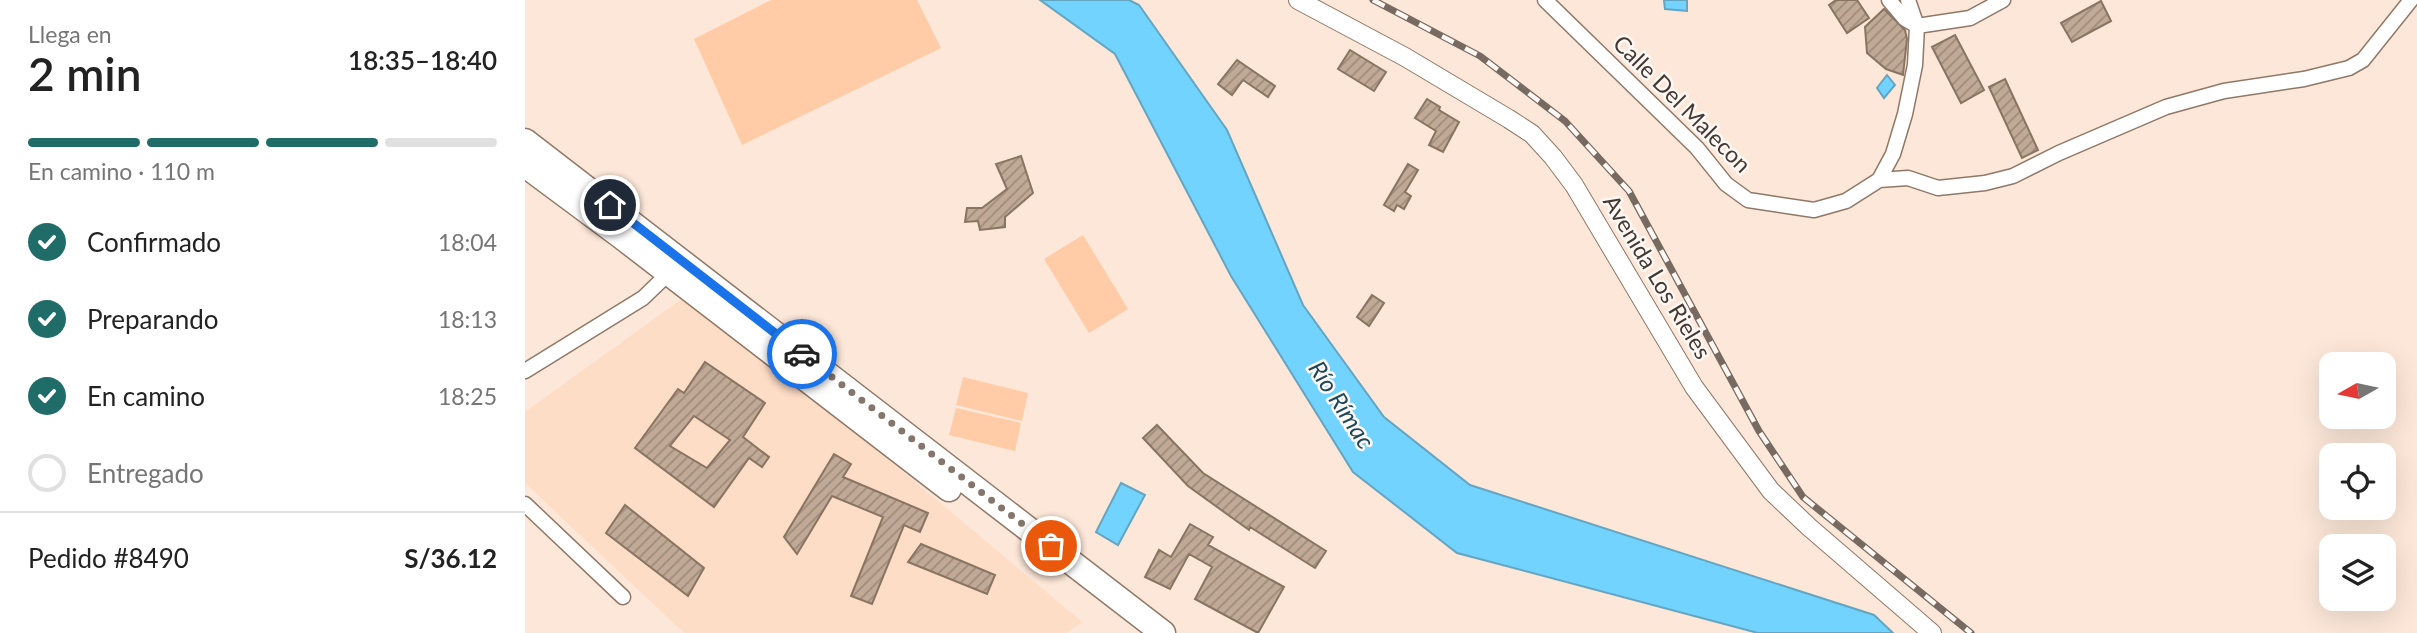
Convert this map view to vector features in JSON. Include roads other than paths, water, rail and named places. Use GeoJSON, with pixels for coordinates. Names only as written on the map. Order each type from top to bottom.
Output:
{"type":"FeatureCollection","features":[{"type":"Feature","properties":{"kind":"highway"},"geometry":{"type":"LineString","coordinates":[[525,141],[675,267],[1110,603],[1163,633]]}},
{"type":"Feature","properties":{"kind":"highway"},"geometry":{"type":"LineString","coordinates":[[525,165],[675,267]]}},
{"type":"Feature","properties":{"kind":"highway"},"geometry":{"type":"LineString","coordinates":[[1110,603],[1135,633]]}},
{"type":"Feature","properties":{"kind":"street","name":"Avenida Los Rieles"},"geometry":{"type":"LineString","coordinates":[[1298,0],[1405,57],[1532,134],[1574,185],[1694,387],[1772,491],[1809,527],[1932,633]]}},
{"type":"Feature","properties":{"kind":"street","name":"Calle Del Malecon"},"geometry":{"type":"LineString","coordinates":[[1545,0],[1697,148],[1726,184],[1748,200],[1814,210],[1846,201],[1879,180]]}},
{"type":"Feature","properties":{"kind":"street"},"geometry":{"type":"LineString","coordinates":[[1889,0],[1905,19],[1917,26],[1970,18],[2003,0]]}},
{"type":"Feature","properties":{"kind":"street"},"geometry":{"type":"LineString","coordinates":[[1879,180],[1893,154],[1905,114],[1916,57],[1917,26],[1908,0]]}},
{"type":"Feature","properties":{"kind":"street"},"geometry":{"type":"LineString","coordinates":[[1879,180],[1908,178],[1938,188],[1985,183],[2013,176],[2166,107],[2224,92],[2304,79],[2349,68],[2363,60],[2411,0]]}},
{"type":"Feature","properties":{"kind":"street"},"geometry":{"type":"LineString","coordinates":[[525,371],[643,298],[675,267]]}},
{"type":"Feature","properties":{"kind":"street"},"geometry":{"type":"LineString","coordinates":[[525,504],[623,597]]}},
{"type":"Feature","properties":{"kind":"water","name":"Río Rímac"},"geometry":{"type":"Polygon","coordinates":[[[1040,0],[1129,0],[1139,5],[1227,130],[1303,305],[1384,417],[1470,485],[1874,615],[1893,633],[1758,633],[1457,553],[1353,472],[1231,276],[1115,54],[1040,0]]]}},
{"type":"Feature","properties":{"kind":"water"},"geometry":{"type":"Polygon","coordinates":[[[1664,0],[1687,0],[1687,11],[1665,9],[1664,0]]]}},
{"type":"Feature","properties":{"kind":"water"},"geometry":{"type":"Polygon","coordinates":[[[1887,75],[1895,85],[1884,98],[1877,88],[1887,75]]]}},
{"type":"Feature","properties":{"kind":"water"},"geometry":{"type":"Polygon","coordinates":[[[1121,483],[1145,495],[1118,545],[1096,532],[1121,483]]]}},
{"type":"Feature","properties":{"kind":"railway"},"geometry":{"type":"LineString","coordinates":[[1373,0],[1480,56],[1565,121],[1629,191],[1759,431],[1803,497],[1971,633]]}}]}
